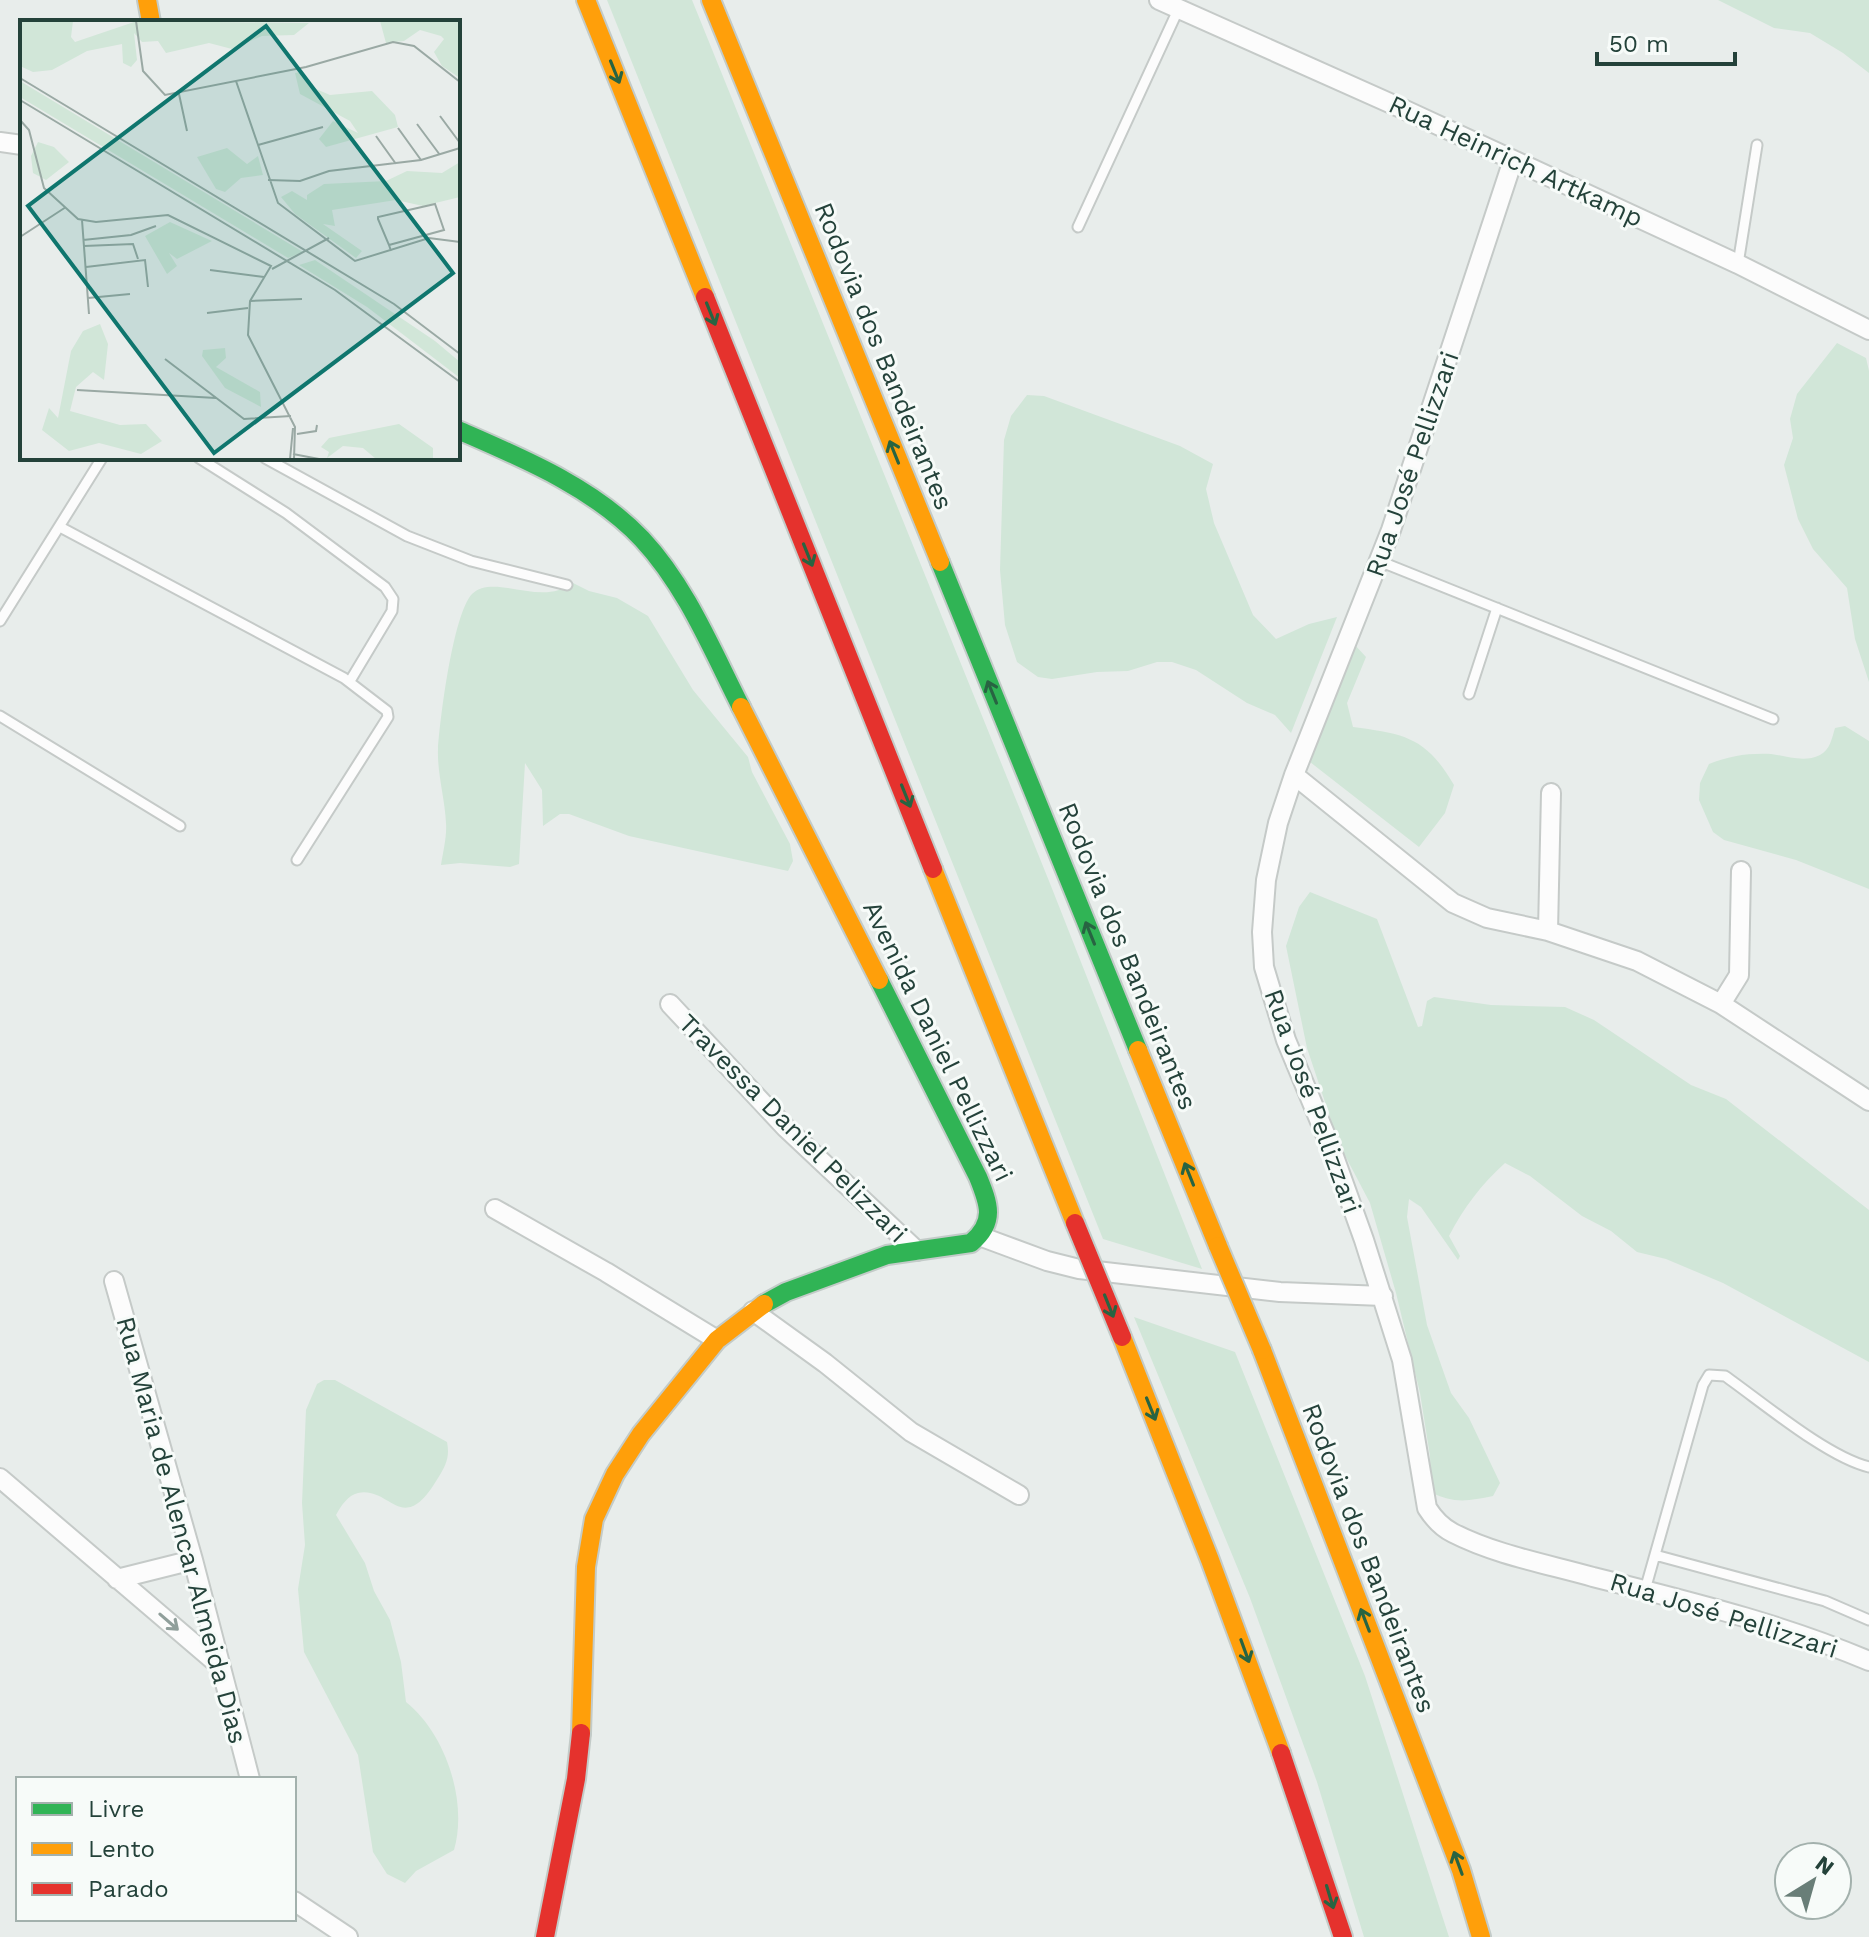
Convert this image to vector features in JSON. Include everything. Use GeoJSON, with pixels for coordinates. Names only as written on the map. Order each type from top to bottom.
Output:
{"type":"FeatureCollection","features":[{"type":"Feature","properties":{"kind":"main road"},"geometry":{"type":"LineString","coordinates":[[147,0],[151,20]]}},
{"type":"Feature","properties":{"kind":"main road"},"geometry":{"type":"LineString","coordinates":[[586,0],[1217,1574],[1302,1807],[1343,1937]]}},
{"type":"Feature","properties":{"kind":"main road","name":"Rodovia dos Bandeirantes"},"geometry":{"type":"LineString","coordinates":[[711,0],[1262,1350],[1461,1870],[1481,1937]]}},
{"type":"Feature","properties":{"kind":"main road","name":"Avenida Daniel Pellizzari"},"geometry":{"type":"LineString","coordinates":[[460,431],[550,473],[598,502],[639,536],[670,573],[693,612],[967,1154],[988,1203],[991,1219],[982,1237]]}},
{"type":"Feature","properties":{"kind":"main road"},"geometry":{"type":"LineString","coordinates":[[545,1937],[576,1779],[581,1735],[586,1567],[594,1519],[615,1474],[641,1434],[717,1340],[753,1311],[786,1292],[887,1255],[955,1247],[982,1237]]}},
{"type":"Feature","properties":{"kind":"street","name":"Rua Heinrich Artkamp"},"geometry":{"type":"LineString","coordinates":[[1159,0],[1738,264],[1869,330]]}},
{"type":"Feature","properties":{"kind":"street"},"geometry":{"type":"LineString","coordinates":[[0,142],[20,145]]}},
{"type":"Feature","properties":{"kind":"street","name":"Rua José Pellizzari"},"geometry":{"type":"LineString","coordinates":[[1513,160],[1379,561],[1278,823],[1266,880],[1262,932],[1264,967],[1286,1040],[1331,1148],[1383,1296],[1402,1360],[1427,1508],[1434,1519],[1454,1534],[1499,1551],[1741,1615],[1869,1661]]}},
{"type":"Feature","properties":{"kind":"street"},"geometry":{"type":"LineString","coordinates":[[1294,775],[1453,903],[1487,918],[1548,931],[1637,961],[1721,1004],[1868,1095]]}},
{"type":"Feature","properties":{"kind":"street"},"geometry":{"type":"LineString","coordinates":[[1548,931],[1551,793]]}},
{"type":"Feature","properties":{"kind":"street"},"geometry":{"type":"LineString","coordinates":[[1721,1004],[1739,975],[1741,871]]}},
{"type":"Feature","properties":{"kind":"street","name":"Travessa Daniel Pelizzari"},"geometry":{"type":"LineString","coordinates":[[670,1004],[786,1128],[917,1251]]}},
{"type":"Feature","properties":{"kind":"street"},"geometry":{"type":"LineString","coordinates":[[495,1209],[717,1340]]}},
{"type":"Feature","properties":{"kind":"street"},"geometry":{"type":"LineString","coordinates":[[982,1237],[1047,1261],[1079,1269],[1280,1292],[1383,1296]]}},
{"type":"Feature","properties":{"kind":"street","name":"Rua Maria de Alencar Almeida Dias"},"geometry":{"type":"LineString","coordinates":[[114,1281],[193,1560],[249,1777]]}},
{"type":"Feature","properties":{"kind":"street"},"geometry":{"type":"LineString","coordinates":[[753,1311],[825,1363],[911,1432],[1019,1495]]}},
{"type":"Feature","properties":{"kind":"street"},"geometry":{"type":"LineString","coordinates":[[0,1478],[220,1666]]}},
{"type":"Feature","properties":{"kind":"street"},"geometry":{"type":"LineString","coordinates":[[117,1579],[193,1560]]}},
{"type":"Feature","properties":{"kind":"street"},"geometry":{"type":"LineString","coordinates":[[296,1902],[348,1937]]}},
{"type":"Feature","properties":{"kind":"lane"},"geometry":{"type":"LineString","coordinates":[[1078,227],[1178,10]]}},
{"type":"Feature","properties":{"kind":"lane"},"geometry":{"type":"LineString","coordinates":[[1738,264],[1757,145]]}},
{"type":"Feature","properties":{"kind":"lane"},"geometry":{"type":"LineString","coordinates":[[0,621],[101,460]]}},
{"type":"Feature","properties":{"kind":"lane"},"geometry":{"type":"LineString","coordinates":[[202,460],[286,513],[385,587],[393,599],[392,611],[350,681]]}},
{"type":"Feature","properties":{"kind":"lane"},"geometry":{"type":"LineString","coordinates":[[269,460],[407,536],[471,561],[567,585]]}},
{"type":"Feature","properties":{"kind":"lane"},"geometry":{"type":"LineString","coordinates":[[60,527],[350,681],[387,711],[388,717],[297,860]]}},
{"type":"Feature","properties":{"kind":"lane"},"geometry":{"type":"LineString","coordinates":[[1379,561],[1773,719]]}},
{"type":"Feature","properties":{"kind":"lane"},"geometry":{"type":"LineString","coordinates":[[1469,694],[1497,608]]}},
{"type":"Feature","properties":{"kind":"lane"},"geometry":{"type":"LineString","coordinates":[[0,716],[180,826]]}},
{"type":"Feature","properties":{"kind":"lane"},"geometry":{"type":"LineString","coordinates":[[1645,1590],[1703,1385],[1709,1375],[1725,1376],[1807,1434],[1856,1464],[1869,1467]]}},
{"type":"Feature","properties":{"kind":"lane"},"geometry":{"type":"LineString","coordinates":[[1655,1555],[1825,1601],[1869,1620]]}},
{"type":"Feature","properties":{"kind":"green space"},"geometry":{"type":"Polygon","coordinates":[[[607,0],[692,0],[1051,886],[1202,1269],[1103,1239],[607,0]]]}},
{"type":"Feature","properties":{"kind":"green space"},"geometry":{"type":"Polygon","coordinates":[[[1718,0],[1869,0],[1869,73],[1810,33],[1774,28],[1718,0]]]}},
{"type":"Feature","properties":{"kind":"green space"},"geometry":{"type":"Polygon","coordinates":[[[1837,343],[1866,358],[1869,371],[1869,682],[1855,639],[1847,588],[1813,549],[1798,519],[1784,465],[1793,438],[1790,419],[1797,394],[1837,343]]]}},
{"type":"Feature","properties":{"kind":"green space"},"geometry":{"type":"Polygon","coordinates":[[[1027,395],[1044,396],[1180,446],[1213,464],[1206,489],[1214,523],[1253,615],[1276,639],[1309,624],[1337,617],[1291,733],[1275,715],[1247,703],[1196,670],[1172,662],[1157,662],[1128,671],[1052,679],[1038,677],[1017,662],[1005,625],[1000,570],[1004,440],[1011,416],[1027,395]]]}},
{"type":"Feature","properties":{"kind":"green space"},"geometry":{"type":"Polygon","coordinates":[[[571,582],[589,591],[617,598],[648,616],[693,690],[748,757],[752,772],[790,844],[793,861],[788,871],[629,836],[569,814],[560,814],[543,826],[542,790],[525,763],[519,864],[510,867],[460,863],[441,865],[446,828],[439,767],[439,735],[453,644],[465,605],[472,594],[482,588],[548,592],[571,582]]]}},
{"type":"Feature","properties":{"kind":"green space"},"geometry":{"type":"Polygon","coordinates":[[[1354,644],[1366,657],[1347,703],[1353,727],[1387,732],[1423,747],[1454,785],[1445,813],[1419,847],[1310,762],[1354,644]]]}},
{"type":"Feature","properties":{"kind":"green space"},"geometry":{"type":"Polygon","coordinates":[[[1845,726],[1869,741],[1869,889],[1796,860],[1724,840],[1713,832],[1699,800],[1700,783],[1709,764],[1754,754],[1802,759],[1814,757],[1826,750],[1835,728],[1845,726]]]}},
{"type":"Feature","properties":{"kind":"green space"},"geometry":{"type":"Polygon","coordinates":[[[1310,892],[1377,919],[1418,1027],[1422,1026],[1427,1001],[1434,997],[1491,1005],[1565,1007],[1594,1020],[1691,1085],[1726,1099],[1869,1210],[1869,1362],[1723,1283],[1666,1259],[1637,1252],[1611,1231],[1582,1216],[1530,1176],[1505,1163],[1474,1197],[1449,1236],[1460,1256],[1458,1260],[1421,1207],[1409,1199],[1407,1217],[1427,1325],[1451,1393],[1469,1418],[1500,1483],[1493,1496],[1476,1499],[1454,1500],[1431,1492],[1430,1456],[1420,1393],[1396,1293],[1370,1203],[1339,1144],[1307,1048],[1286,946],[1299,907],[1310,892]]]}},
{"type":"Feature","properties":{"kind":"green space"},"geometry":{"type":"Polygon","coordinates":[[[1134,1317],[1235,1352],[1365,1676],[1449,1937],[1364,1937],[1317,1782],[1250,1598],[1134,1317]]]}},
{"type":"Feature","properties":{"kind":"green space"},"geometry":{"type":"Polygon","coordinates":[[[335,1380],[447,1442],[448,1457],[443,1469],[426,1496],[415,1505],[406,1508],[379,1496],[358,1493],[348,1498],[336,1515],[365,1563],[374,1591],[390,1620],[401,1662],[406,1702],[432,1732],[442,1750],[456,1791],[458,1831],[454,1850],[416,1871],[405,1883],[387,1874],[373,1852],[358,1755],[304,1652],[298,1589],[305,1545],[302,1503],[306,1410],[317,1384],[335,1380]]]}},
{"type":"Feature","properties":{"kind":"traffic: fast"},"geometry":{"type":"LineString","coordinates":[[460,431],[579,489],[602,504],[642,539],[685,598],[741,707]]}},
{"type":"Feature","properties":{"kind":"traffic: fast"},"geometry":{"type":"LineString","coordinates":[[940,562],[1138,1050]]}},
{"type":"Feature","properties":{"kind":"traffic: fast"},"geometry":{"type":"LineString","coordinates":[[764,1304],[786,1292],[887,1255],[971,1243],[987,1220],[987,1204],[978,1177],[879,980]]}},
{"type":"Feature","properties":{"kind":"traffic: slow"},"geometry":{"type":"LineString","coordinates":[[147,0],[151,20]]}},
{"type":"Feature","properties":{"kind":"traffic: slow"},"geometry":{"type":"LineString","coordinates":[[586,0],[705,297]]}},
{"type":"Feature","properties":{"kind":"traffic: slow"},"geometry":{"type":"LineString","coordinates":[[711,0],[940,562]]}},
{"type":"Feature","properties":{"kind":"traffic: slow"},"geometry":{"type":"LineString","coordinates":[[741,707],[879,980]]}},
{"type":"Feature","properties":{"kind":"traffic: slow"},"geometry":{"type":"LineString","coordinates":[[933,869],[1075,1223]]}},
{"type":"Feature","properties":{"kind":"traffic: slow"},"geometry":{"type":"LineString","coordinates":[[1138,1050],[1218,1246]]}},
{"type":"Feature","properties":{"kind":"traffic: slow"},"geometry":{"type":"LineString","coordinates":[[1218,1246],[1262,1350]]}},
{"type":"Feature","properties":{"kind":"traffic: slow"},"geometry":{"type":"LineString","coordinates":[[581,1733],[586,1567],[594,1519],[615,1474],[641,1434],[717,1340],[764,1304]]}},
{"type":"Feature","properties":{"kind":"traffic: slow"},"geometry":{"type":"LineString","coordinates":[[1122,1337],[1210,1560],[1281,1753]]}},
{"type":"Feature","properties":{"kind":"traffic: slow"},"geometry":{"type":"LineString","coordinates":[[1262,1350],[1461,1870],[1481,1937]]}},
{"type":"Feature","properties":{"kind":"traffic: jam"},"geometry":{"type":"LineString","coordinates":[[705,297],[933,869]]}},
{"type":"Feature","properties":{"kind":"traffic: jam"},"geometry":{"type":"LineString","coordinates":[[1075,1223],[1122,1337]]}},
{"type":"Feature","properties":{"kind":"traffic: jam"},"geometry":{"type":"LineString","coordinates":[[545,1937],[576,1779],[581,1733]]}},
{"type":"Feature","properties":{"kind":"traffic: jam"},"geometry":{"type":"LineString","coordinates":[[1281,1753],[1343,1937]]}}]}
